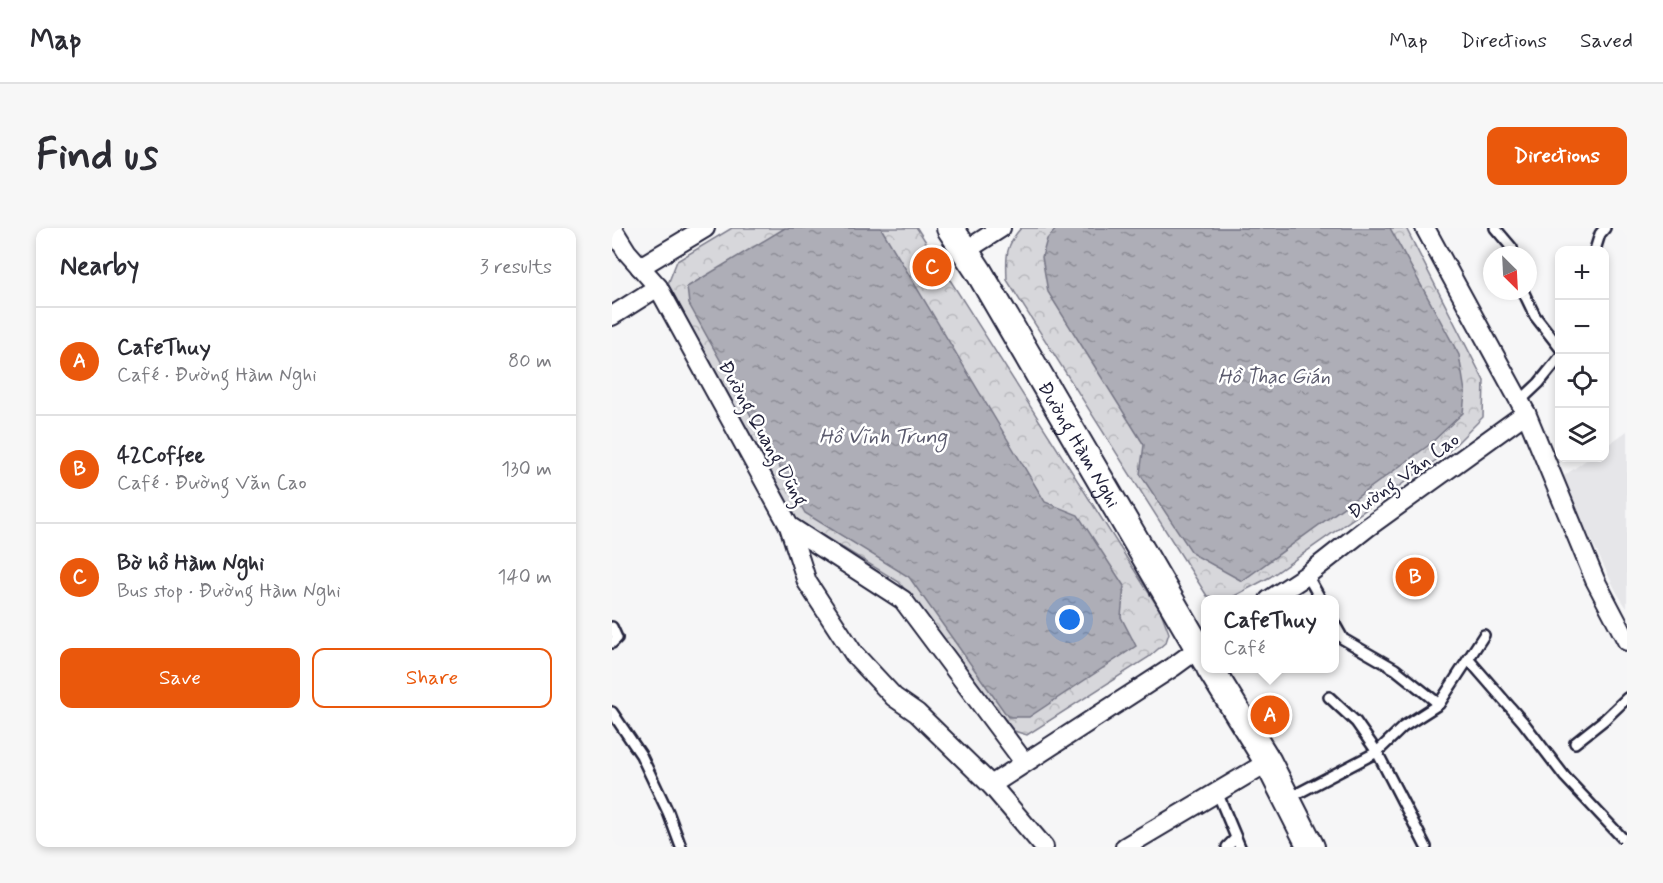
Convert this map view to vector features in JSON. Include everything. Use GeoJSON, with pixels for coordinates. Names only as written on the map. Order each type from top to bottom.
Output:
{"type":"FeatureCollection","features":[{"type":"Feature","properties":{"kind":"main road","name":"Đường Hàm Nghi"},"geometry":{"type":"LineString","coordinates":[[950,228],[1201,648]]}},
{"type":"Feature","properties":{"kind":"main road","name":"Đường Hàm Nghi"},"geometry":{"type":"LineString","coordinates":[[1216,673],[1268,762],[1311,847]]}},
{"type":"Feature","properties":{"kind":"street","name":"Đường Quang Dũng"},"geometry":{"type":"LineString","coordinates":[[612,228],[627,252],[658,287],[789,526],[903,600],[1024,762]]}},
{"type":"Feature","properties":{"kind":"street"},"geometry":{"type":"LineString","coordinates":[[640,267],[705,228]]}},
{"type":"Feature","properties":{"kind":"street"},"geometry":{"type":"LineString","coordinates":[[965,251],[1001,228]]}},
{"type":"Feature","properties":{"kind":"street"},"geometry":{"type":"LineString","coordinates":[[1425,228],[1523,407],[1595,580],[1627,640]]}},
{"type":"Feature","properties":{"kind":"street"},"geometry":{"type":"LineString","coordinates":[[612,316],[658,287]]}},
{"type":"Feature","properties":{"kind":"street","name":"Đường Văn Cao"},"geometry":{"type":"LineString","coordinates":[[1277,595],[1307,575],[1523,407]]}},
{"type":"Feature","properties":{"kind":"street"},"geometry":{"type":"LineString","coordinates":[[789,526],[807,582],[854,654],[894,697],[916,713],[991,785],[1044,847]]}},
{"type":"Feature","properties":{"kind":"street"},"geometry":{"type":"LineString","coordinates":[[991,785],[1173,667],[1201,656]]}},
{"type":"Feature","properties":{"kind":"street"},"geometry":{"type":"LineString","coordinates":[[1125,847],[1268,762]]}},
{"type":"Feature","properties":{"kind":"lane"},"geometry":{"type":"LineString","coordinates":[[1495,228],[1510,246]]}},
{"type":"Feature","properties":{"kind":"lane"},"geometry":{"type":"LineString","coordinates":[[1596,246],[1600,234],[1605,228]]}},
{"type":"Feature","properties":{"kind":"lane"},"geometry":{"type":"LineString","coordinates":[[1527,300],[1535,316],[1555,342]]}},
{"type":"Feature","properties":{"kind":"lane"},"geometry":{"type":"LineString","coordinates":[[1523,407],[1555,363]]}},
{"type":"Feature","properties":{"kind":"lane"},"geometry":{"type":"LineString","coordinates":[[1307,575],[1318,595]]}},
{"type":"Feature","properties":{"kind":"lane"},"geometry":{"type":"LineString","coordinates":[[612,627],[617,638],[612,643]]}},
{"type":"Feature","properties":{"kind":"lane"},"geometry":{"type":"LineString","coordinates":[[1339,631],[1343,639],[1395,669],[1439,704]]}},
{"type":"Feature","properties":{"kind":"lane"},"geometry":{"type":"LineString","coordinates":[[1287,799],[1377,752],[1403,727],[1439,704],[1484,635]]}},
{"type":"Feature","properties":{"kind":"lane"},"geometry":{"type":"LineString","coordinates":[[1469,660],[1523,722],[1565,777],[1627,843]]}},
{"type":"Feature","properties":{"kind":"lane"},"geometry":{"type":"LineString","coordinates":[[1329,697],[1356,723],[1377,752],[1426,847]]}},
{"type":"Feature","properties":{"kind":"lane"},"geometry":{"type":"LineString","coordinates":[[1575,743],[1605,720],[1627,698]]}},
{"type":"Feature","properties":{"kind":"lane"},"geometry":{"type":"LineString","coordinates":[[612,712],[641,755],[668,812],[681,847]]}},
{"type":"Feature","properties":{"kind":"lane"},"geometry":{"type":"LineString","coordinates":[[1217,792],[1238,843],[1227,847]]}},
{"type":"Feature","properties":{"kind":"shaded area"},"geometry":{"type":"Polygon","coordinates":[[[1627,431],[1627,608],[1617,593],[1561,478],[1583,462],[1609,462],[1609,444],[1627,431]]]}},
{"type":"Feature","properties":{"kind":"green space","name":"Hồ Vĩnh Trung"},"geometry":{"type":"Polygon","coordinates":[[[732,228],[917,228],[1161,612],[1169,633],[1166,642],[1149,657],[1027,735],[1014,731],[899,582],[794,518],[668,284],[677,261],[732,228]]]}},
{"type":"Feature","properties":{"kind":"green space","name":"Hồ Thạc Gián"},"geometry":{"type":"Polygon","coordinates":[[[1021,228],[1406,228],[1484,381],[1483,417],[1449,451],[1270,577],[1236,595],[1206,595],[1007,280],[1008,252],[1012,240],[1021,228]]]}},
{"type":"Feature","properties":{"kind":"water","name":"Hồ Vĩnh Trung"},"geometry":{"type":"Polygon","coordinates":[[[785,228],[881,228],[1045,502],[1078,515],[1124,586],[1121,617],[1136,646],[1029,717],[1008,717],[909,577],[805,513],[689,304],[687,287],[785,228]]]}},
{"type":"Feature","properties":{"kind":"water","name":"Hồ Thạc Gián"},"geometry":{"type":"Polygon","coordinates":[[[1057,228],[1390,228],[1459,355],[1465,392],[1463,413],[1429,445],[1242,581],[1193,554],[1140,474],[1144,445],[1048,292],[1042,257],[1047,239],[1057,228]]]}},
{"type":"Feature","properties":{"kind":"place","name":"Bờ hồ Hàm Nghi"},"geometry":{"type":"Point","coordinates":[932,267]}},
{"type":"Feature","properties":{"kind":"place","name":"42Coffee"},"geometry":{"type":"Point","coordinates":[1415,577]}},
{"type":"Feature","properties":{"kind":"place","name":"CafeThuy"},"geometry":{"type":"Point","coordinates":[1270,715]}}]}
